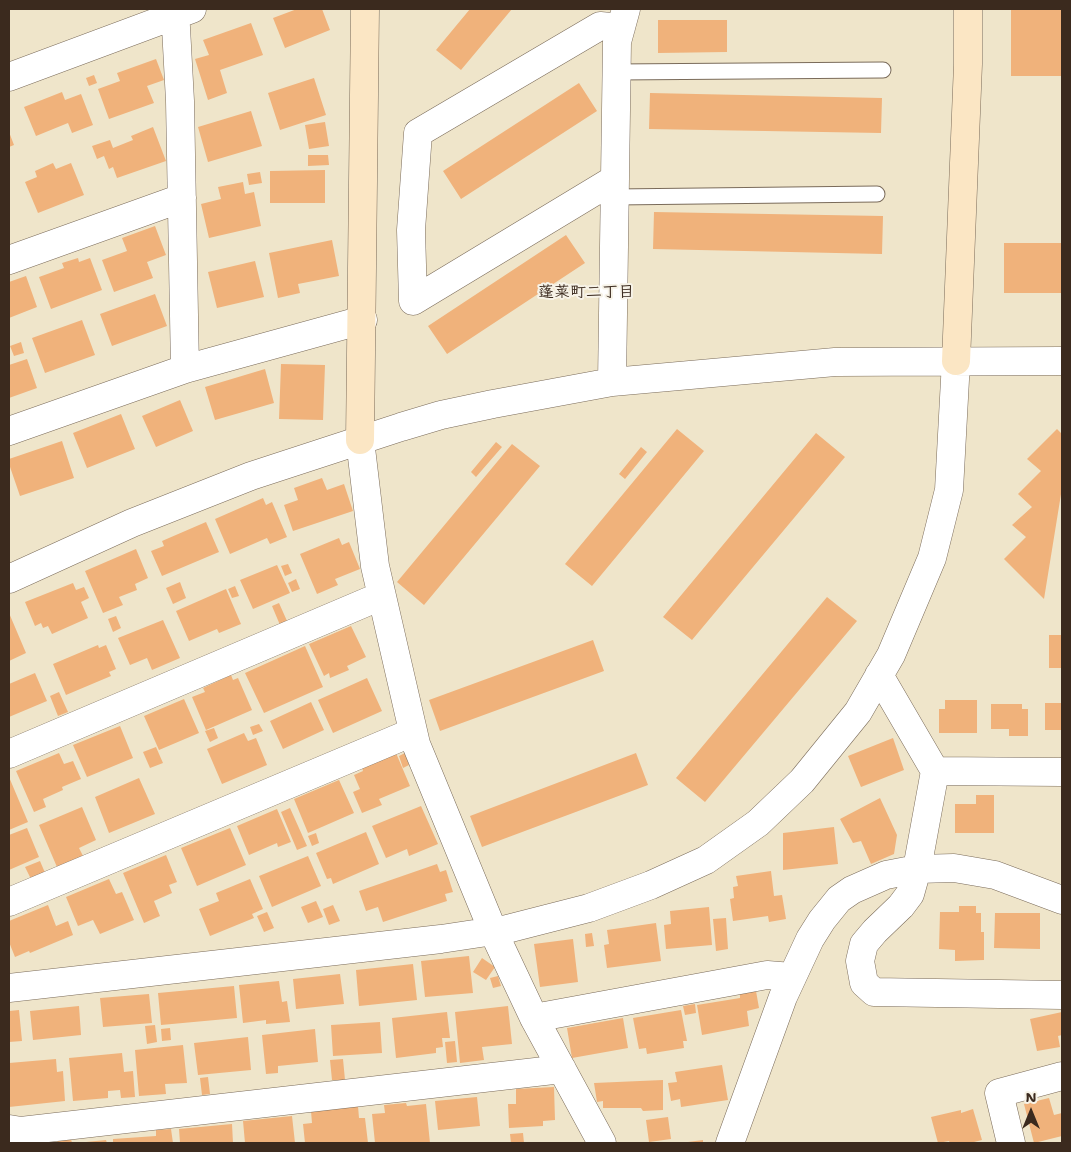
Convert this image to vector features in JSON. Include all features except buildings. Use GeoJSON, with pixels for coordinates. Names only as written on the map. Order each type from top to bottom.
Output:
{"type":"FeatureCollection","features":[{"type":"Feature","properties":{"kind":"street"},"geometry":{"type":"LineString","coordinates":[[365,9],[363,320],[360,440],[375,566],[381,596],[416,744],[493,932],[534,1018],[602,1143]]}},
{"type":"Feature","properties":{"kind":"street"},"geometry":{"type":"LineString","coordinates":[[9,988],[493,932],[589,908],[651,885],[706,860],[758,823],[802,781],[858,712],[891,656],[932,558],[949,490],[968,64],[968,9]]}},
{"type":"Feature","properties":{"kind":"street"},"geometry":{"type":"LineString","coordinates":[[9,78],[180,10],[185,369]]}},
{"type":"Feature","properties":{"kind":"street"},"geometry":{"type":"LineString","coordinates":[[612,382],[615,188],[616,72],[617,42],[612,18],[418,132],[411,230],[413,301],[615,188]]}},
{"type":"Feature","properties":{"kind":"street"},"geometry":{"type":"LineString","coordinates":[[9,260],[182,198]]}},
{"type":"Feature","properties":{"kind":"street"},"geometry":{"type":"LineString","coordinates":[[9,431],[185,369],[363,320]]}},
{"type":"Feature","properties":{"kind":"street"},"geometry":{"type":"LineString","coordinates":[[9,579],[159,512],[251,476],[441,415],[612,382],[835,362],[1062,361]]}},
{"type":"Feature","properties":{"kind":"street"},"geometry":{"type":"LineString","coordinates":[[9,754],[381,596]]}},
{"type":"Feature","properties":{"kind":"street"},"geometry":{"type":"LineString","coordinates":[[879,675],[935,771],[917,870],[906,900],[874,931],[864,944],[860,961],[862,978],[869,989],[874,992],[1062,995]]}},
{"type":"Feature","properties":{"kind":"street"},"geometry":{"type":"LineString","coordinates":[[9,902],[413,732]]}},
{"type":"Feature","properties":{"kind":"street"},"geometry":{"type":"LineString","coordinates":[[935,771],[1062,772]]}},
{"type":"Feature","properties":{"kind":"street"},"geometry":{"type":"LineString","coordinates":[[730,1143],[783,996],[822,920],[839,899],[860,886],[886,875],[917,870],[954,868],[995,875],[1062,900]]}},
{"type":"Feature","properties":{"kind":"street"},"geometry":{"type":"LineString","coordinates":[[534,1018],[767,975],[792,977]]}},
{"type":"Feature","properties":{"kind":"street"},"geometry":{"type":"LineString","coordinates":[[9,1129],[21,1131],[562,1069]]}},
{"type":"Feature","properties":{"kind":"street"},"geometry":{"type":"LineString","coordinates":[[1010,1143],[999,1093],[1062,1076]]}},
{"type":"Feature","properties":{"kind":"lane"},"geometry":{"type":"LineString","coordinates":[[616,72],[883,70]]}},
{"type":"Feature","properties":{"kind":"lane"},"geometry":{"type":"LineString","coordinates":[[615,188],[877,194]]}},
{"type":"Feature","properties":{"kind":"district","name":"蓬莱町二丁目"},"geometry":{"type":"Point","coordinates":[586,293]}}]}
